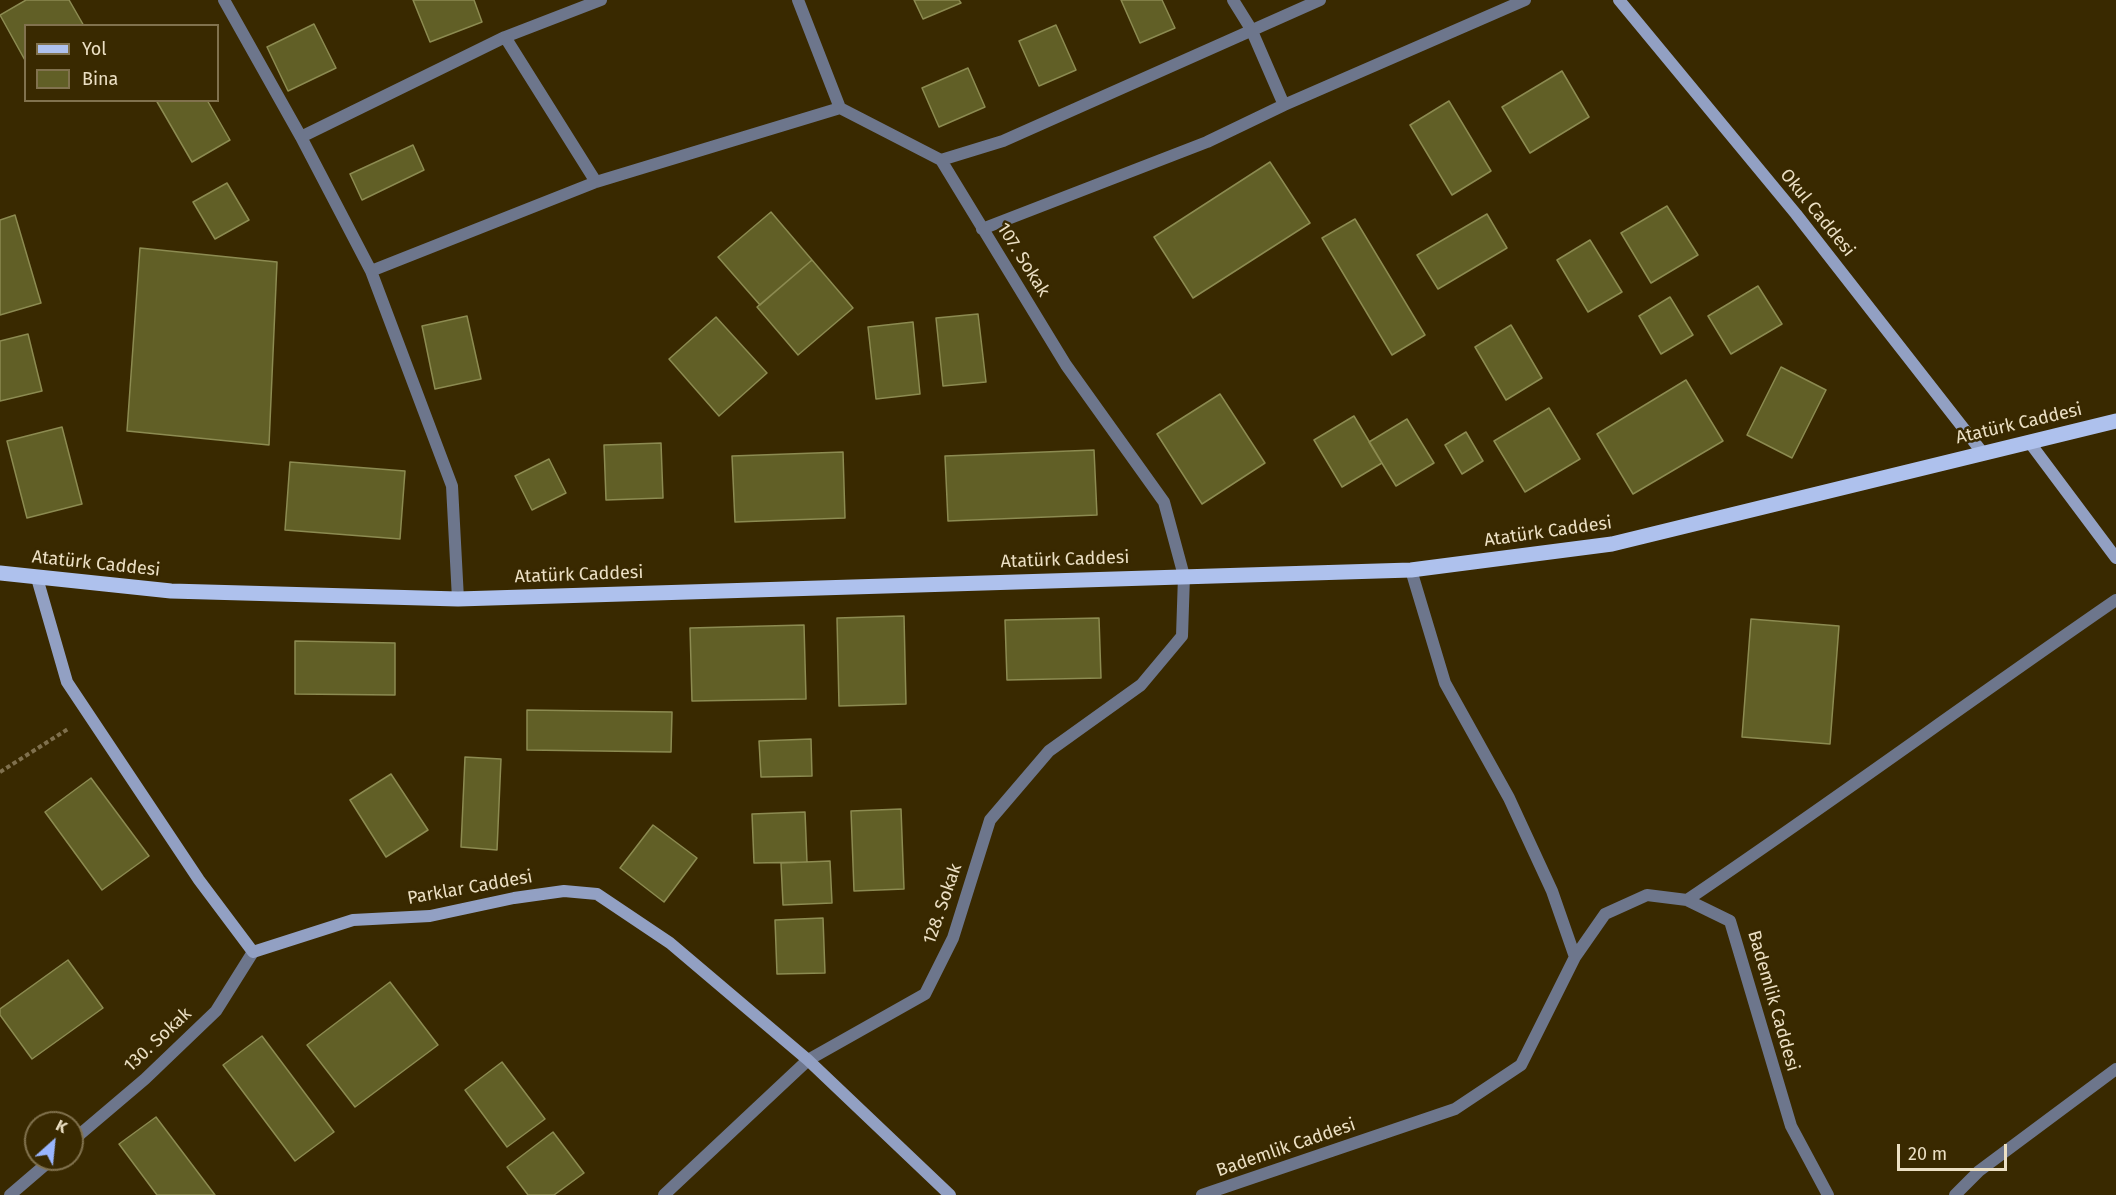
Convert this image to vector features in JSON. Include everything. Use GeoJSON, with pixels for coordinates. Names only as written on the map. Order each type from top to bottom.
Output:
{"type":"FeatureCollection","features":[{"type":"Feature","properties":{"kind":"main road","name":"Atatürk Caddesi"},"geometry":{"type":"LineString","coordinates":[[0,573],[171,591],[458,598],[1412,570],[1612,544],[2116,421]]}},
{"type":"Feature","properties":{"kind":"street"},"geometry":{"type":"LineString","coordinates":[[224,0],[301,137],[371,271],[452,486],[458,598]]}},
{"type":"Feature","properties":{"kind":"street"},"geometry":{"type":"LineString","coordinates":[[301,137],[505,37],[601,0]]}},
{"type":"Feature","properties":{"kind":"street"},"geometry":{"type":"LineString","coordinates":[[798,0],[840,108],[941,160],[1003,141],[1320,0]]}},
{"type":"Feature","properties":{"kind":"street"},"geometry":{"type":"LineString","coordinates":[[1233,0],[1251,29],[1284,105]]}},
{"type":"Feature","properties":{"kind":"street"},"geometry":{"type":"LineString","coordinates":[[982,229],[1207,142],[1284,105],[1526,0]]}},
{"type":"Feature","properties":{"kind":"street","name":"Okul Caddesi"},"geometry":{"type":"LineString","coordinates":[[1619,0],[1796,214],[1982,452]]}},
{"type":"Feature","properties":{"kind":"street"},"geometry":{"type":"LineString","coordinates":[[505,37],[596,182]]}},
{"type":"Feature","properties":{"kind":"street"},"geometry":{"type":"LineString","coordinates":[[371,271],[596,182],[840,108]]}},
{"type":"Feature","properties":{"kind":"street","name":"107. Sokak"},"geometry":{"type":"LineString","coordinates":[[941,160],[1066,365],[1164,502],[1185,576]]}},
{"type":"Feature","properties":{"kind":"street"},"geometry":{"type":"LineString","coordinates":[[2030,443],[2116,558]]}},
{"type":"Feature","properties":{"kind":"street"},"geometry":{"type":"LineString","coordinates":[[1412,570],[1445,682],[1509,798],[1552,891],[1575,957]]}},
{"type":"Feature","properties":{"kind":"street","name":"128. Sokak"},"geometry":{"type":"LineString","coordinates":[[664,1195],[808,1060],[925,994],[953,938],[990,820],[1049,751],[1141,686],[1182,636],[1185,576]]}},
{"type":"Feature","properties":{"kind":"street"},"geometry":{"type":"LineString","coordinates":[[37,578],[67,682],[199,880],[253,952]]}},
{"type":"Feature","properties":{"kind":"street"},"geometry":{"type":"LineString","coordinates":[[1687,900],[1830,804],[1948,717],[2116,600]]}},
{"type":"Feature","properties":{"kind":"street","name":"Parklar Caddesi"},"geometry":{"type":"LineString","coordinates":[[253,952],[353,920],[430,916],[514,898],[564,891],[597,894],[670,943],[808,1060],[950,1195]]}},
{"type":"Feature","properties":{"kind":"street","name":"Bademlik Caddesi"},"geometry":{"type":"LineString","coordinates":[[1202,1195],[1455,1109],[1521,1065],[1575,957],[1605,914],[1647,896],[1687,900],[1730,921],[1791,1126],[1828,1195]]}},
{"type":"Feature","properties":{"kind":"street","name":"130. Sokak"},"geometry":{"type":"LineString","coordinates":[[84,1132],[216,1011],[253,952]]}},
{"type":"Feature","properties":{"kind":"street"},"geometry":{"type":"LineString","coordinates":[[1955,1195],[1979,1171],[2116,1070]]}},
{"type":"Feature","properties":{"kind":"street"},"geometry":{"type":"LineString","coordinates":[[10,1195],[38,1171]]}},
{"type":"Feature","properties":{"kind":"path"},"geometry":{"type":"LineString","coordinates":[[0,772],[89,716]]}},
{"type":"Feature","properties":{"kind":"building"},"geometry":{"type":"Polygon","coordinates":[[[26,0],[69,0],[83,24],[24,24],[24,58],[0,15],[26,0]]]}},
{"type":"Feature","properties":{"kind":"building"},"geometry":{"type":"Polygon","coordinates":[[[413,0],[474,0],[482,22],[430,42],[413,0]]]}},
{"type":"Feature","properties":{"kind":"building"},"geometry":{"type":"Polygon","coordinates":[[[914,0],[959,0],[961,3],[923,19],[914,0]]]}},
{"type":"Feature","properties":{"kind":"building"},"geometry":{"type":"Polygon","coordinates":[[[1121,0],[1162,0],[1175,28],[1140,43],[1121,0]]]}},
{"type":"Feature","properties":{"kind":"building"},"geometry":{"type":"Polygon","coordinates":[[[314,24],[336,68],[288,91],[267,47],[314,24]]]}},
{"type":"Feature","properties":{"kind":"building"},"geometry":{"type":"Polygon","coordinates":[[[1056,25],[1076,70],[1039,86],[1019,41],[1056,25]]]}},
{"type":"Feature","properties":{"kind":"building"},"geometry":{"type":"Polygon","coordinates":[[[968,68],[985,107],[939,127],[922,88],[968,68]]]}},
{"type":"Feature","properties":{"kind":"building"},"geometry":{"type":"Polygon","coordinates":[[[1562,71],[1589,117],[1530,153],[1502,107],[1562,71]]]}},
{"type":"Feature","properties":{"kind":"building"},"geometry":{"type":"Polygon","coordinates":[[[1449,101],[1491,171],[1452,195],[1410,125],[1449,101]]]}},
{"type":"Feature","properties":{"kind":"building"},"geometry":{"type":"Polygon","coordinates":[[[157,102],[208,102],[230,140],[192,162],[157,102]]]}},
{"type":"Feature","properties":{"kind":"building"},"geometry":{"type":"Polygon","coordinates":[[[413,145],[424,170],[362,200],[350,174],[413,145]]]}},
{"type":"Feature","properties":{"kind":"building"},"geometry":{"type":"Polygon","coordinates":[[[1270,162],[1310,223],[1193,298],[1154,237],[1270,162]]]}},
{"type":"Feature","properties":{"kind":"building"},"geometry":{"type":"Polygon","coordinates":[[[227,183],[249,220],[215,239],[193,202],[227,183]]]}},
{"type":"Feature","properties":{"kind":"building"},"geometry":{"type":"Polygon","coordinates":[[[1667,206],[1698,255],[1651,283],[1621,233],[1667,206]]]}},
{"type":"Feature","properties":{"kind":"building"},"geometry":{"type":"Polygon","coordinates":[[[771,212],[812,260],[760,305],[718,257],[771,212]]]}},
{"type":"Feature","properties":{"kind":"building"},"geometry":{"type":"Polygon","coordinates":[[[1487,214],[1507,248],[1438,289],[1417,255],[1487,214]]]}},
{"type":"Feature","properties":{"kind":"building"},"geometry":{"type":"Polygon","coordinates":[[[15,215],[41,303],[0,315],[0,220],[15,215]]]}},
{"type":"Feature","properties":{"kind":"building"},"geometry":{"type":"Polygon","coordinates":[[[1355,219],[1425,335],[1392,355],[1322,238],[1355,219]]]}},
{"type":"Feature","properties":{"kind":"building"},"geometry":{"type":"Polygon","coordinates":[[[1590,240],[1622,292],[1588,312],[1557,260],[1590,240]]]}},
{"type":"Feature","properties":{"kind":"building"},"geometry":{"type":"Polygon","coordinates":[[[140,248],[277,262],[269,445],[127,431],[140,248]]]}},
{"type":"Feature","properties":{"kind":"building"},"geometry":{"type":"Polygon","coordinates":[[[812,260],[853,308],[798,355],[757,307],[812,260]]]}},
{"type":"Feature","properties":{"kind":"building"},"geometry":{"type":"Polygon","coordinates":[[[1758,286],[1782,324],[1731,354],[1708,316],[1758,286]]]}},
{"type":"Feature","properties":{"kind":"building"},"geometry":{"type":"Polygon","coordinates":[[[1670,297],[1693,335],[1661,354],[1639,316],[1670,297]]]}},
{"type":"Feature","properties":{"kind":"building"},"geometry":{"type":"Polygon","coordinates":[[[978,314],[986,382],[943,386],[936,318],[978,314]]]}},
{"type":"Feature","properties":{"kind":"building"},"geometry":{"type":"Polygon","coordinates":[[[467,316],[481,379],[435,389],[422,326],[467,316]]]}},
{"type":"Feature","properties":{"kind":"building"},"geometry":{"type":"Polygon","coordinates":[[[716,317],[767,373],[719,416],[669,359],[716,317]]]}},
{"type":"Feature","properties":{"kind":"building"},"geometry":{"type":"Polygon","coordinates":[[[913,322],[920,394],[876,399],[868,327],[913,322]]]}},
{"type":"Feature","properties":{"kind":"building"},"geometry":{"type":"Polygon","coordinates":[[[1511,325],[1542,378],[1506,400],[1475,347],[1511,325]]]}},
{"type":"Feature","properties":{"kind":"building"},"geometry":{"type":"Polygon","coordinates":[[[28,334],[42,391],[0,401],[0,341],[28,334]]]}},
{"type":"Feature","properties":{"kind":"building"},"geometry":{"type":"Polygon","coordinates":[[[1781,367],[1826,390],[1792,458],[1747,435],[1781,367]]]}},
{"type":"Feature","properties":{"kind":"building"},"geometry":{"type":"Polygon","coordinates":[[[1686,380],[1723,441],[1633,494],[1597,434],[1686,380]]]}},
{"type":"Feature","properties":{"kind":"building"},"geometry":{"type":"Polygon","coordinates":[[[1220,394],[1265,463],[1202,504],[1157,434],[1220,394]]]}},
{"type":"Feature","properties":{"kind":"building"},"geometry":{"type":"Polygon","coordinates":[[[1549,408],[1580,459],[1525,492],[1494,441],[1549,408]]]}},
{"type":"Feature","properties":{"kind":"building"},"geometry":{"type":"Polygon","coordinates":[[[1354,416],[1382,463],[1342,487],[1314,440],[1354,416]]]}},
{"type":"Feature","properties":{"kind":"building"},"geometry":{"type":"Polygon","coordinates":[[[1407,419],[1434,463],[1396,486],[1369,442],[1407,419]]]}},
{"type":"Feature","properties":{"kind":"building"},"geometry":{"type":"Polygon","coordinates":[[[62,427],[82,504],[27,518],[7,441],[62,427]]]}},
{"type":"Feature","properties":{"kind":"building"},"geometry":{"type":"Polygon","coordinates":[[[1466,432],[1483,461],[1462,474],[1445,445],[1466,432]]]}},
{"type":"Feature","properties":{"kind":"building"},"geometry":{"type":"Polygon","coordinates":[[[661,443],[663,498],[606,500],[604,445],[661,443]]]}},
{"type":"Feature","properties":{"kind":"building"},"geometry":{"type":"Polygon","coordinates":[[[1094,450],[1097,515],[948,521],[945,456],[1094,450]]]}},
{"type":"Feature","properties":{"kind":"building"},"geometry":{"type":"Polygon","coordinates":[[[843,452],[845,518],[735,522],[732,456],[843,452]]]}},
{"type":"Feature","properties":{"kind":"building"},"geometry":{"type":"Polygon","coordinates":[[[549,459],[566,493],[532,510],[515,476],[549,459]]]}},
{"type":"Feature","properties":{"kind":"building"},"geometry":{"type":"Polygon","coordinates":[[[290,462],[405,471],[400,539],[285,530],[290,462]]]}},
{"type":"Feature","properties":{"kind":"building"},"geometry":{"type":"Polygon","coordinates":[[[904,616],[906,704],[839,706],[837,618],[904,616]]]}},
{"type":"Feature","properties":{"kind":"building"},"geometry":{"type":"Polygon","coordinates":[[[1099,618],[1101,678],[1007,680],[1005,620],[1099,618]]]}},
{"type":"Feature","properties":{"kind":"building"},"geometry":{"type":"Polygon","coordinates":[[[1751,619],[1839,626],[1830,744],[1742,737],[1751,619]]]}},
{"type":"Feature","properties":{"kind":"building"},"geometry":{"type":"Polygon","coordinates":[[[804,625],[806,699],[692,701],[690,628],[804,625]]]}},
{"type":"Feature","properties":{"kind":"building"},"geometry":{"type":"Polygon","coordinates":[[[295,641],[395,643],[395,695],[295,694],[295,641]]]}},
{"type":"Feature","properties":{"kind":"building"},"geometry":{"type":"Polygon","coordinates":[[[527,710],[672,712],[671,752],[527,750],[527,710]]]}},
{"type":"Feature","properties":{"kind":"building"},"geometry":{"type":"Polygon","coordinates":[[[811,739],[812,776],[761,777],[759,741],[811,739]]]}},
{"type":"Feature","properties":{"kind":"building"},"geometry":{"type":"Polygon","coordinates":[[[465,757],[501,759],[497,850],[461,847],[465,757]]]}},
{"type":"Feature","properties":{"kind":"building"},"geometry":{"type":"Polygon","coordinates":[[[391,774],[428,830],[386,857],[350,800],[391,774]]]}},
{"type":"Feature","properties":{"kind":"building"},"geometry":{"type":"Polygon","coordinates":[[[91,778],[149,856],[102,890],[45,812],[91,778]]]}},
{"type":"Feature","properties":{"kind":"building"},"geometry":{"type":"Polygon","coordinates":[[[901,809],[904,889],[854,891],[851,811],[901,809]]]}},
{"type":"Feature","properties":{"kind":"building"},"geometry":{"type":"Polygon","coordinates":[[[805,812],[807,862],[754,863],[752,814],[805,812]]]}},
{"type":"Feature","properties":{"kind":"building"},"geometry":{"type":"Polygon","coordinates":[[[653,825],[697,858],[664,902],[620,868],[653,825]]]}},
{"type":"Feature","properties":{"kind":"building"},"geometry":{"type":"Polygon","coordinates":[[[830,861],[832,903],[783,905],[781,863],[830,861]]]}},
{"type":"Feature","properties":{"kind":"building"},"geometry":{"type":"Polygon","coordinates":[[[823,918],[825,973],[777,974],[775,920],[823,918]]]}},
{"type":"Feature","properties":{"kind":"building"},"geometry":{"type":"Polygon","coordinates":[[[68,960],[103,1008],[32,1059],[0,1015],[0,1009],[68,960]]]}},
{"type":"Feature","properties":{"kind":"building"},"geometry":{"type":"Polygon","coordinates":[[[390,982],[438,1045],[355,1107],[307,1045],[390,982]]]}},
{"type":"Feature","properties":{"kind":"building"},"geometry":{"type":"Polygon","coordinates":[[[262,1036],[334,1132],[295,1161],[223,1065],[262,1036]]]}},
{"type":"Feature","properties":{"kind":"building"},"geometry":{"type":"Polygon","coordinates":[[[502,1062],[545,1119],[507,1147],[465,1090],[502,1062]]]}},
{"type":"Feature","properties":{"kind":"building"},"geometry":{"type":"Polygon","coordinates":[[[156,1117],[215,1195],[157,1195],[119,1144],[156,1117]]]}},
{"type":"Feature","properties":{"kind":"building"},"geometry":{"type":"Polygon","coordinates":[[[553,1132],[584,1173],[554,1195],[528,1195],[507,1167],[553,1132]]]}}]}
